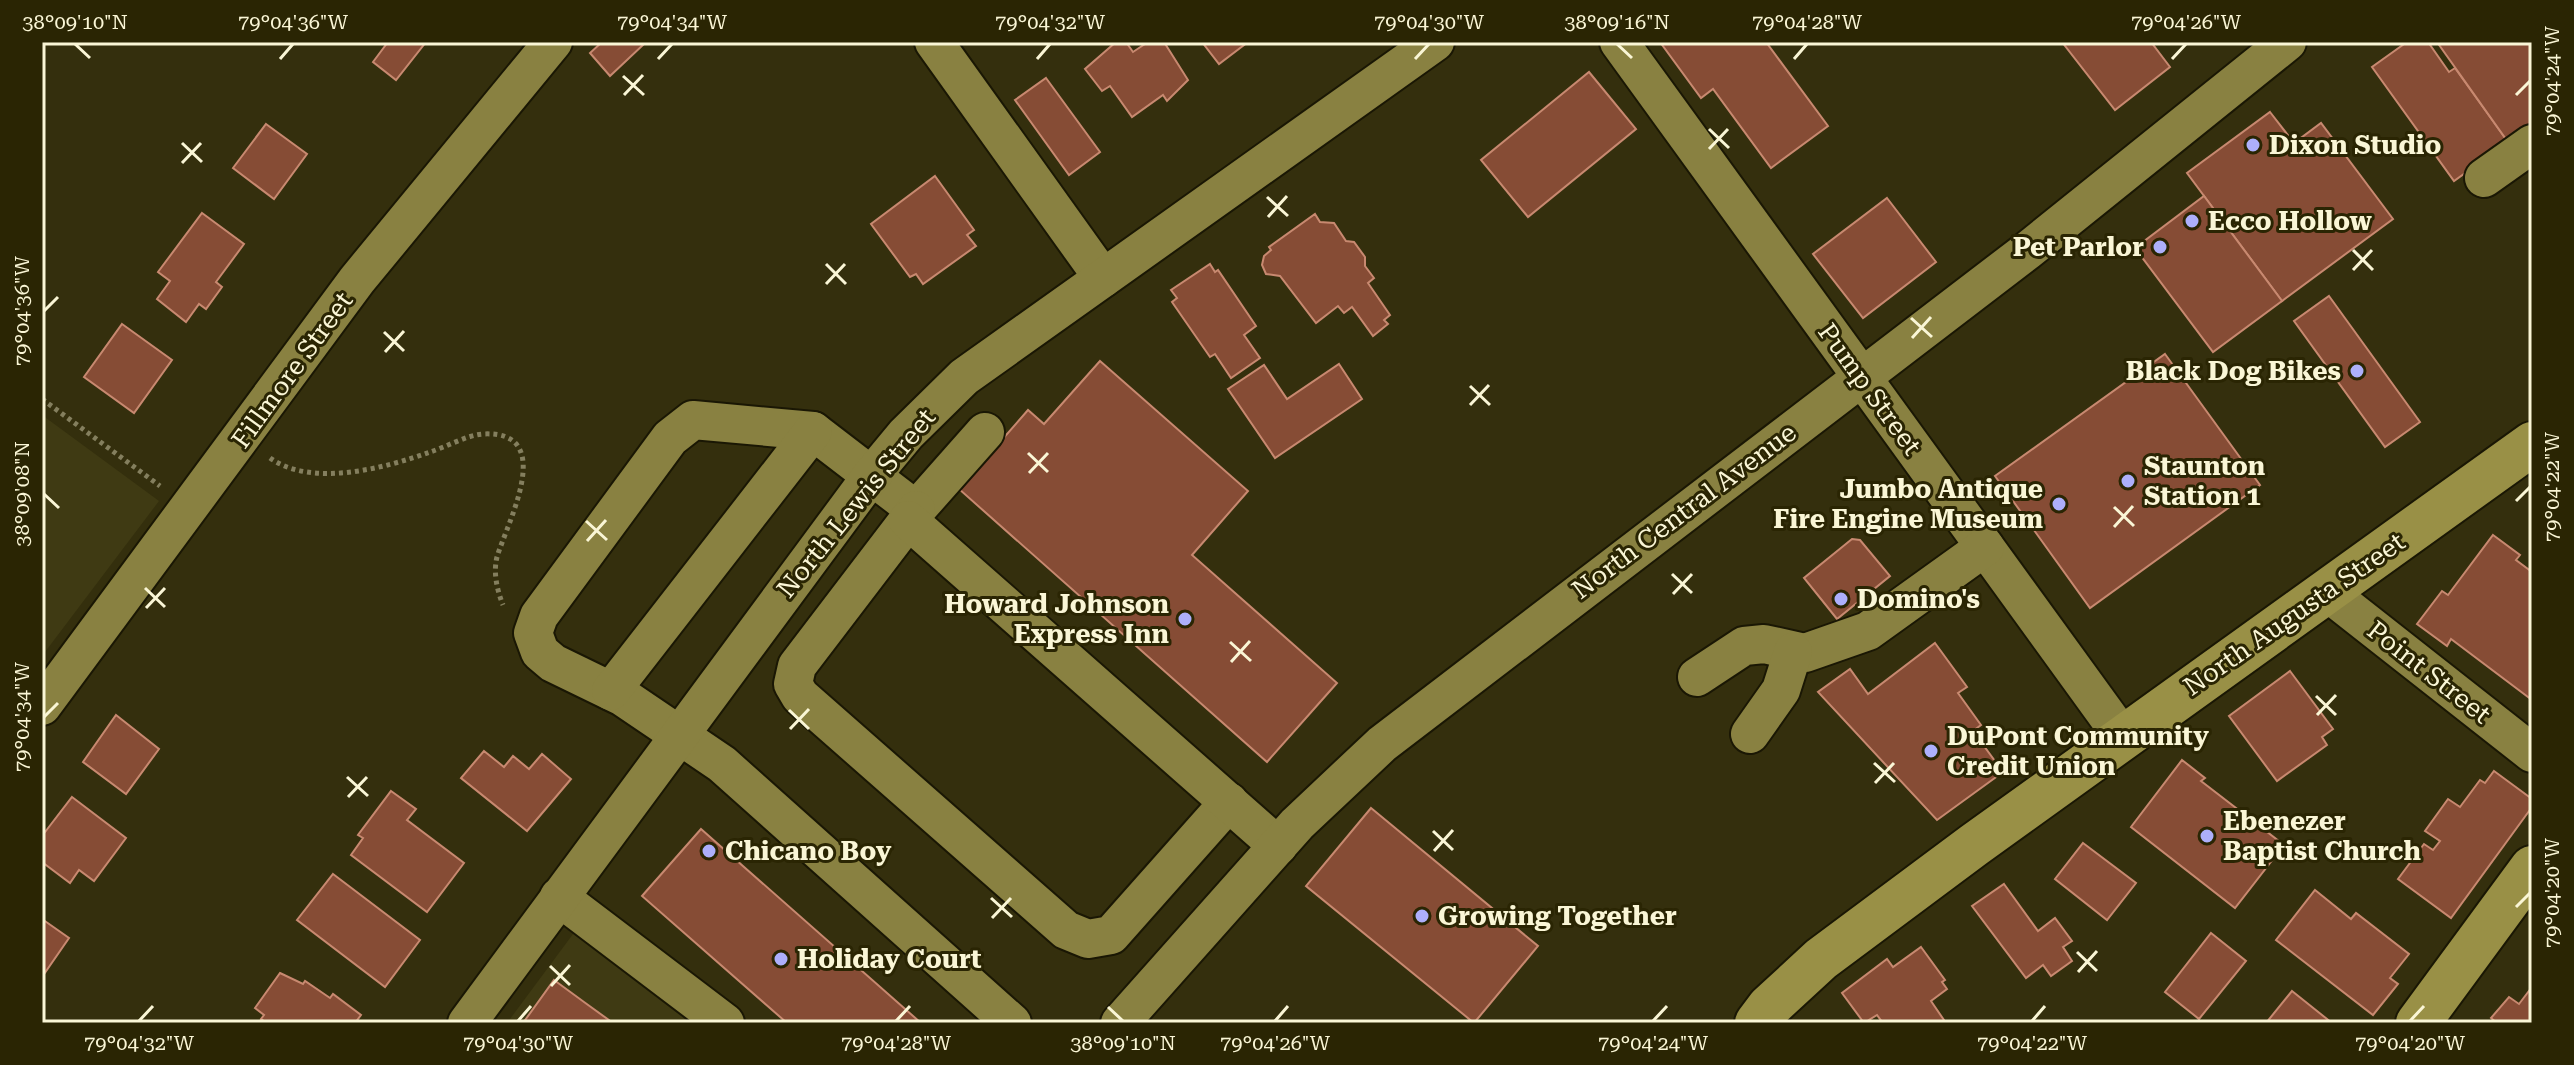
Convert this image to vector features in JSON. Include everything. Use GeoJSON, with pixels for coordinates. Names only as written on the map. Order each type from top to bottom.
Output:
{"type":"FeatureCollection","features":[{"type":"Feature","properties":{"kind":"main road","name":"North Augusta Street"},"geometry":{"type":"LineString","coordinates":[[1772,1018],[1841,944],[2122,736],[2532,444]]}},
{"type":"Feature","properties":{"kind":"main road"},"geometry":{"type":"LineString","coordinates":[[2418,1023],[2532,868]]}},
{"type":"Feature","properties":{"kind":"street","name":"Fillmore Street"},"geometry":{"type":"LineString","coordinates":[[42,706],[357,280],[553,42]]}},
{"type":"Feature","properties":{"kind":"street"},"geometry":{"type":"LineString","coordinates":[[934,42],[1103,278]]}},
{"type":"Feature","properties":{"kind":"street","name":"North Lewis Street"},"geometry":{"type":"LineString","coordinates":[[467,1023],[872,475],[955,385],[1435,42]]}},
{"type":"Feature","properties":{"kind":"street","name":"Pump Street"},"geometry":{"type":"LineString","coordinates":[[1619,42],[2122,736]]}},
{"type":"Feature","properties":{"kind":"street","name":"North Central Avenue"},"geometry":{"type":"LineString","coordinates":[[1120,1023],[1319,801],[1400,729],[2170,139],[2287,42]]}},
{"type":"Feature","properties":{"kind":"street"},"geometry":{"type":"LineString","coordinates":[[2484,178],[2532,144]]}},
{"type":"Feature","properties":{"kind":"street"},"geometry":{"type":"LineString","coordinates":[[1012,1023],[722,764],[611,691],[553,663],[540,652],[533,633],[539,616],[670,438],[693,420],[813,431],[872,475],[912,515],[1278,846]]}},
{"type":"Feature","properties":{"kind":"street"},"geometry":{"type":"LineString","coordinates":[[611,691],[813,431]]}},
{"type":"Feature","properties":{"kind":"street"},"geometry":{"type":"LineString","coordinates":[[985,432],[912,515],[797,666],[793,684],[800,696],[1066,930],[1088,939],[1111,935],[1229,802]]}},
{"type":"Feature","properties":{"kind":"street"},"geometry":{"type":"LineString","coordinates":[[1697,677],[1744,646],[1764,644],[1805,653],[1868,631],[1985,547]]}},
{"type":"Feature","properties":{"kind":"street","name":"Point Street"},"geometry":{"type":"LineString","coordinates":[[2326,591],[2532,753]]}},
{"type":"Feature","properties":{"kind":"street"},"geometry":{"type":"LineString","coordinates":[[1750,734],[1781,690],[1793,652]]}},
{"type":"Feature","properties":{"kind":"street"},"geometry":{"type":"LineString","coordinates":[[559,897],[725,1023]]}},
{"type":"Feature","properties":{"kind":"path"},"geometry":{"type":"LineString","coordinates":[[42,399],[126,461]]}},
{"type":"Feature","properties":{"kind":"path"},"geometry":{"type":"LineString","coordinates":[[283,467],[321,475],[408,460],[482,434],[510,439],[522,454],[524,479],[497,559]]}},
{"type":"Feature","properties":{"kind":"shaded area"},"geometry":{"type":"Polygon","coordinates":[[[42,415],[159,501],[42,656],[42,415]]]}},
{"type":"Feature","properties":{"kind":"shaded area"},"geometry":{"type":"Polygon","coordinates":[[[576,930],[700,1023],[507,1023],[576,930]]]}},
{"type":"Feature","properties":{"kind":"building"},"geometry":{"type":"Polygon","coordinates":[[[388,42],[426,42],[396,80],[373,62],[388,42]]]}},
{"type":"Feature","properties":{"kind":"building"},"geometry":{"type":"Polygon","coordinates":[[[602,42],[644,44],[610,76],[590,53],[602,42]]]}},
{"type":"Feature","properties":{"kind":"building"},"geometry":{"type":"Polygon","coordinates":[[[1116,42],[1126,42],[1133,52],[1148,42],[1164,42],[1188,80],[1167,101],[1163,95],[1132,117],[1110,86],[1102,91],[1085,69],[1116,42]]]}},
{"type":"Feature","properties":{"kind":"building"},"geometry":{"type":"Polygon","coordinates":[[[1202,42],[1248,42],[1219,64],[1202,42]]]}},
{"type":"Feature","properties":{"kind":"building"},"geometry":{"type":"Polygon","coordinates":[[[1660,42],[1766,42],[1828,126],[1771,168],[1713,89],[1701,98],[1660,42]]]}},
{"type":"Feature","properties":{"kind":"building"},"geometry":{"type":"Polygon","coordinates":[[[2062,42],[2151,42],[2170,67],[2115,110],[2062,42]]]}},
{"type":"Feature","properties":{"kind":"building"},"geometry":{"type":"Polygon","coordinates":[[[2407,42],[2428,42],[2449,72],[2455,68],[2508,142],[2454,181],[2372,67],[2407,42]]]}},
{"type":"Feature","properties":{"kind":"building"},"geometry":{"type":"Polygon","coordinates":[[[2437,42],[2532,42],[2532,125],[2508,142],[2437,42]]]}},
{"type":"Feature","properties":{"kind":"building"},"geometry":{"type":"Polygon","coordinates":[[[1589,72],[1636,129],[1528,217],[1481,160],[1589,72]]]}},
{"type":"Feature","properties":{"kind":"building"},"geometry":{"type":"Polygon","coordinates":[[[1046,78],[1100,152],[1069,175],[1015,100],[1046,78]]]}},
{"type":"Feature","properties":{"kind":"building"},"geometry":{"type":"Polygon","coordinates":[[[2270,112],[2294,143],[2321,123],[2393,219],[2282,301],[2187,173],[2270,112]]]}},
{"type":"Feature","properties":{"kind":"building"},"geometry":{"type":"Polygon","coordinates":[[[266,124],[307,154],[274,199],[233,168],[266,124]]]}},
{"type":"Feature","properties":{"kind":"building"},"geometry":{"type":"Polygon","coordinates":[[[935,176],[974,230],[967,235],[976,246],[923,284],[916,274],[910,277],[871,224],[935,176]]]}},
{"type":"Feature","properties":{"kind":"building"},"geometry":{"type":"Polygon","coordinates":[[[2204,196],[2282,301],[2213,352],[2135,248],[2204,196]]]}},
{"type":"Feature","properties":{"kind":"building"},"geometry":{"type":"Polygon","coordinates":[[[1887,198],[1936,262],[1863,318],[1813,254],[1887,198]]]}},
{"type":"Feature","properties":{"kind":"building"},"geometry":{"type":"Polygon","coordinates":[[[202,213],[244,244],[216,282],[222,287],[206,309],[199,304],[186,322],[157,299],[170,281],[158,272],[202,213]]]}},
{"type":"Feature","properties":{"kind":"building"},"geometry":{"type":"Polygon","coordinates":[[[1315,214],[1320,222],[1334,223],[1346,241],[1354,242],[1365,257],[1365,266],[1374,278],[1368,283],[1390,315],[1384,320],[1388,324],[1373,336],[1352,307],[1344,313],[1338,306],[1316,323],[1280,276],[1266,274],[1262,265],[1264,256],[1271,250],[1269,247],[1315,214]]]}},
{"type":"Feature","properties":{"kind":"building"},"geometry":{"type":"Polygon","coordinates":[[[1210,264],[1215,272],[1218,270],[1256,326],[1244,335],[1260,358],[1231,378],[1215,354],[1210,357],[1172,302],[1177,298],[1171,290],[1210,264]]]}},
{"type":"Feature","properties":{"kind":"building","name":"Black Dog Bikes"},"geometry":{"type":"Polygon","coordinates":[[[2329,296],[2420,422],[2385,447],[2294,321],[2329,296]]]}},
{"type":"Feature","properties":{"kind":"building"},"geometry":{"type":"Polygon","coordinates":[[[122,324],[172,360],[134,413],[84,377],[122,324]]]}},
{"type":"Feature","properties":{"kind":"building","name":"Staunton Station 1"},"geometry":{"type":"Polygon","coordinates":[[[2165,354],[2260,485],[2090,608],[1995,476],[2165,354]]]}},
{"type":"Feature","properties":{"kind":"building","name":"Howard Johnson Express Inn"},"geometry":{"type":"Polygon","coordinates":[[[1100,361],[1248,491],[1192,555],[1337,683],[1267,762],[959,489],[1028,410],[1044,424],[1100,361]]]}},
{"type":"Feature","properties":{"kind":"building"},"geometry":{"type":"Polygon","coordinates":[[[1339,364],[1362,399],[1275,458],[1228,389],[1264,365],[1287,399],[1339,364]]]}},
{"type":"Feature","properties":{"kind":"building"},"geometry":{"type":"Polygon","coordinates":[[[2493,535],[2520,555],[2516,560],[2532,572],[2532,700],[2451,639],[2447,646],[2417,624],[2442,591],[2448,595],[2493,535]]]}},
{"type":"Feature","properties":{"kind":"building","name":"Domino's"},"geometry":{"type":"Polygon","coordinates":[[[1852,539],[1860,540],[1890,576],[1837,619],[1804,578],[1852,539]]]}},
{"type":"Feature","properties":{"kind":"building","name":"DuPont Community Credit Union"},"geometry":{"type":"Polygon","coordinates":[[[1935,643],[1967,687],[1958,693],[1981,725],[1973,731],[2003,772],[1937,820],[1818,692],[1850,669],[1868,694],[1935,643]]]}},
{"type":"Feature","properties":{"kind":"building"},"geometry":{"type":"Polygon","coordinates":[[[2290,671],[2333,729],[2322,737],[2327,745],[2277,781],[2229,716],[2290,671]]]}},
{"type":"Feature","properties":{"kind":"building"},"geometry":{"type":"Polygon","coordinates":[[[116,715],[159,749],[126,794],[83,762],[116,715]]]}},
{"type":"Feature","properties":{"kind":"building"},"geometry":{"type":"Polygon","coordinates":[[[484,751],[504,767],[513,756],[529,769],[542,754],[571,779],[527,831],[461,778],[484,751]]]}},
{"type":"Feature","properties":{"kind":"building","name":"Ebenezer Baptist Church"},"geometry":{"type":"Polygon","coordinates":[[[2182,760],[2205,778],[2201,781],[2284,845],[2235,908],[2131,827],[2182,760]]]}},
{"type":"Feature","properties":{"kind":"building"},"geometry":{"type":"Polygon","coordinates":[[[2494,771],[2532,799],[2532,807],[2451,918],[2398,879],[2424,844],[2433,850],[2440,841],[2425,831],[2448,799],[2460,807],[2480,780],[2485,783],[2494,771]]]}},
{"type":"Feature","properties":{"kind":"building"},"geometry":{"type":"Polygon","coordinates":[[[391,791],[416,809],[407,820],[464,863],[427,912],[351,855],[363,838],[358,835],[391,791]]]}},
{"type":"Feature","properties":{"kind":"building"},"geometry":{"type":"Polygon","coordinates":[[[72,797],[126,838],[94,881],[79,870],[70,883],[42,862],[42,836],[72,797]]]}},
{"type":"Feature","properties":{"kind":"building","name":"Growing Together"},"geometry":{"type":"Polygon","coordinates":[[[1371,808],[1538,946],[1474,1023],[1306,886],[1371,808]]]}},
{"type":"Feature","properties":{"kind":"building","name":"Holiday Court"},"geometry":{"type":"Polygon","coordinates":[[[701,829],[921,1023],[787,1023],[642,896],[701,829]]]}},
{"type":"Feature","properties":{"kind":"building"},"geometry":{"type":"Polygon","coordinates":[[[2083,843],[2136,883],[2107,920],[2055,879],[2083,843]]]}},
{"type":"Feature","properties":{"kind":"building"},"geometry":{"type":"Polygon","coordinates":[[[333,874],[420,940],[385,987],[297,920],[333,874]]]}},
{"type":"Feature","properties":{"kind":"building"},"geometry":{"type":"Polygon","coordinates":[[[2004,884],[2038,931],[2055,918],[2072,941],[2063,947],[2072,961],[2051,976],[2043,965],[2026,978],[1972,906],[2004,884]]]}},
{"type":"Feature","properties":{"kind":"building"},"geometry":{"type":"Polygon","coordinates":[[[2315,890],[2351,919],[2356,913],[2409,954],[2390,978],[2398,984],[2373,1015],[2276,940],[2315,890]]]}},
{"type":"Feature","properties":{"kind":"building"},"geometry":{"type":"Polygon","coordinates":[[[42,919],[69,938],[42,977],[42,919]]]}},
{"type":"Feature","properties":{"kind":"building"},"geometry":{"type":"Polygon","coordinates":[[[2211,933],[2246,961],[2199,1019],[2165,992],[2211,933]]]}},
{"type":"Feature","properties":{"kind":"building"},"geometry":{"type":"Polygon","coordinates":[[[1921,947],[1945,980],[1942,982],[1947,989],[1931,1001],[1946,1023],[1883,1023],[1877,1015],[1864,1023],[1842,993],[1887,959],[1893,967],[1921,947]]]}},
{"type":"Feature","properties":{"kind":"building"},"geometry":{"type":"Polygon","coordinates":[[[280,973],[303,984],[305,981],[330,998],[333,994],[361,1015],[355,1023],[267,1023],[261,1019],[264,1015],[255,1008],[280,973]]]}},
{"type":"Feature","properties":{"kind":"building"},"geometry":{"type":"Polygon","coordinates":[[[554,980],[584,1002],[613,1023],[523,1023],[554,980]]]}},
{"type":"Feature","properties":{"kind":"building"},"geometry":{"type":"Polygon","coordinates":[[[2532,987],[2532,1023],[2497,1023],[2491,1018],[2509,997],[2519,1004],[2532,987]]]}},
{"type":"Feature","properties":{"kind":"building"},"geometry":{"type":"Polygon","coordinates":[[[2292,991],[2332,1023],[2266,1023],[2292,991]]]}},
{"type":"Feature","properties":{"kind":"place","name":"Dixon Studio"},"geometry":{"type":"Point","coordinates":[2253,145]}},
{"type":"Feature","properties":{"kind":"place","name":"Ecco Hollow"},"geometry":{"type":"Point","coordinates":[2192,221]}},
{"type":"Feature","properties":{"kind":"place","name":"Pet Parlor"},"geometry":{"type":"Point","coordinates":[2160,247]}},
{"type":"Feature","properties":{"kind":"place","name":"Black Dog Bikes"},"geometry":{"type":"Point","coordinates":[2357,371]}},
{"type":"Feature","properties":{"kind":"place","name":"Staunton Station 1"},"geometry":{"type":"Point","coordinates":[2128,481]}},
{"type":"Feature","properties":{"kind":"place","name":"Jumbo Antique Fire Engine Museum"},"geometry":{"type":"Point","coordinates":[2059,504]}},
{"type":"Feature","properties":{"kind":"place","name":"Domino's"},"geometry":{"type":"Point","coordinates":[1841,599]}},
{"type":"Feature","properties":{"kind":"place","name":"Howard Johnson Express Inn"},"geometry":{"type":"Point","coordinates":[1185,619]}},
{"type":"Feature","properties":{"kind":"place","name":"DuPont Community Credit Union"},"geometry":{"type":"Point","coordinates":[1931,751]}},
{"type":"Feature","properties":{"kind":"place","name":"Ebenezer Baptist Church"},"geometry":{"type":"Point","coordinates":[2207,836]}},
{"type":"Feature","properties":{"kind":"place","name":"Chicano Boy"},"geometry":{"type":"Point","coordinates":[709,851]}},
{"type":"Feature","properties":{"kind":"place","name":"Growing Together"},"geometry":{"type":"Point","coordinates":[1422,916]}},
{"type":"Feature","properties":{"kind":"place","name":"Holiday Court"},"geometry":{"type":"Point","coordinates":[781,959]}}]}
